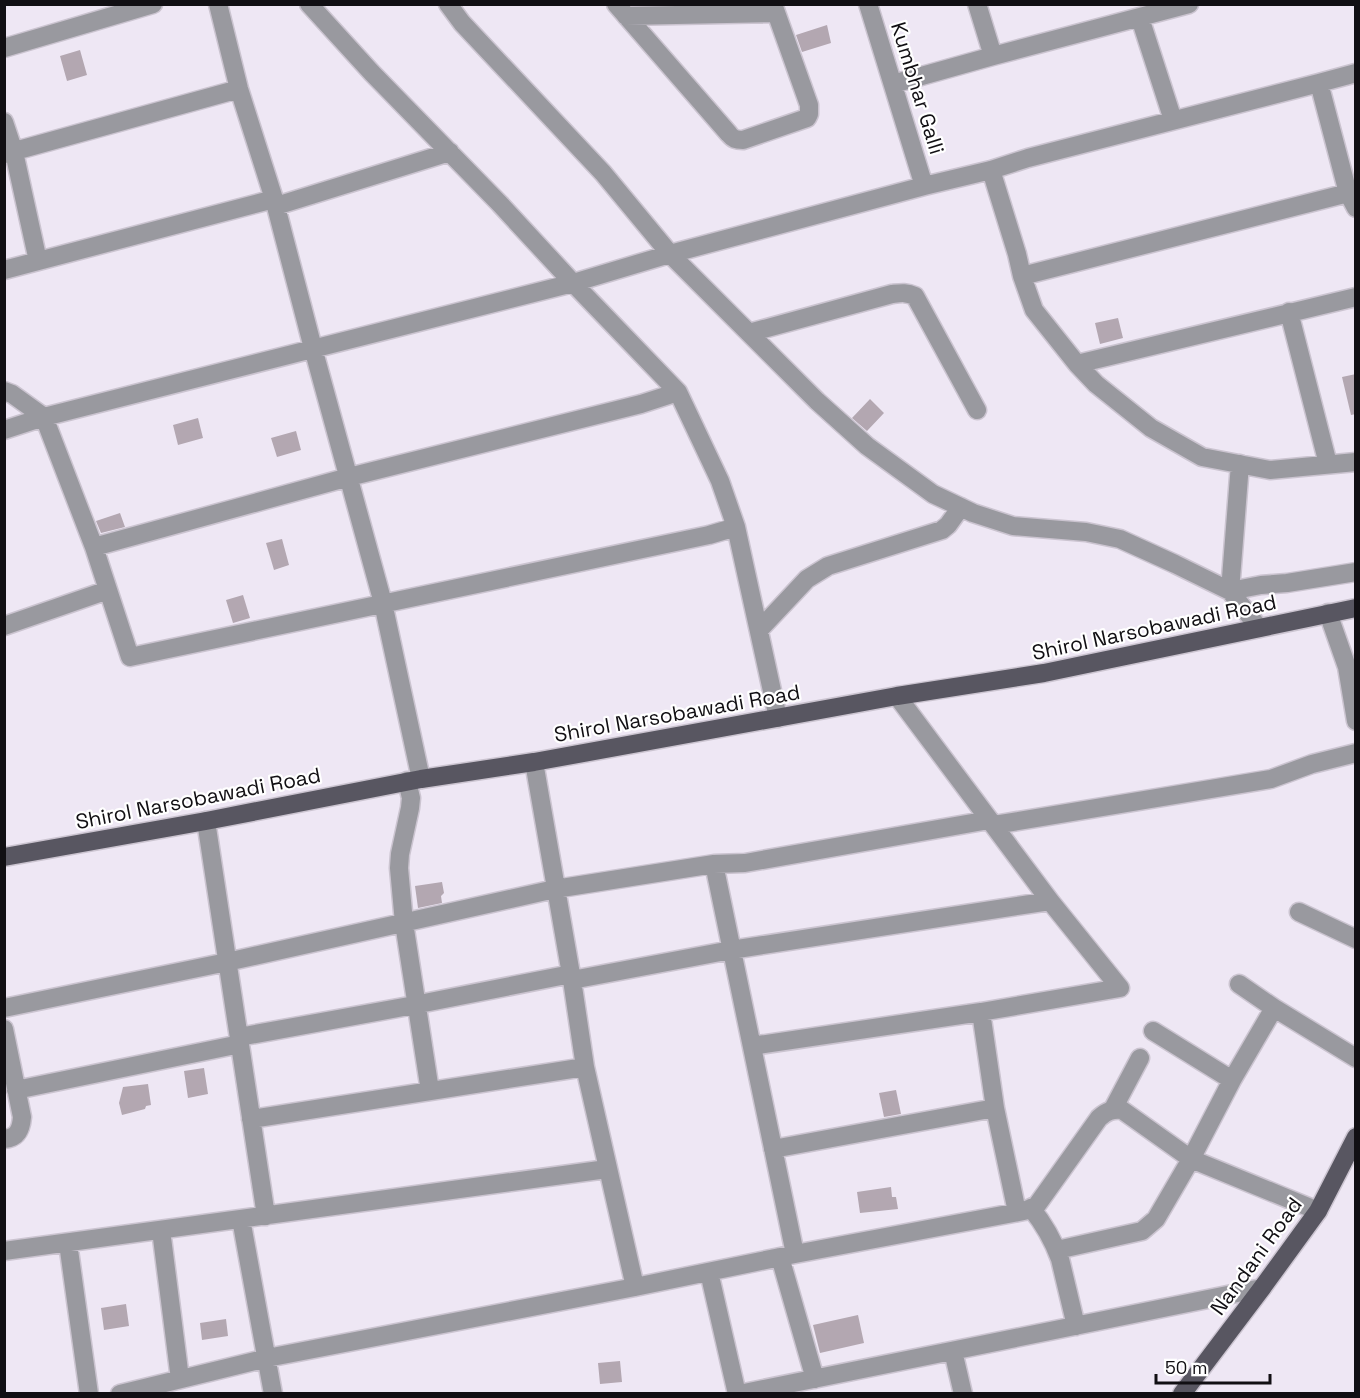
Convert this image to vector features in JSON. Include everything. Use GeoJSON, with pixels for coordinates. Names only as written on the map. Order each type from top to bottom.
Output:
{"type":"FeatureCollection","features":[{"type":"Feature","properties":{"kind":"main road","name":"Shirol Narsobawadi Road"},"geometry":{"type":"LineString","coordinates":[[4,857],[206,821],[414,780],[534,762],[897,696],[1044,673],[1356,608]]}},
{"type":"Feature","properties":{"kind":"main road","name":"Nandani Road"},"geometry":{"type":"LineString","coordinates":[[1182,1394],[1318,1211],[1356,1137]]}},
{"type":"Feature","properties":{"kind":"street"},"geometry":{"type":"LineString","coordinates":[[4,48],[153,4]]}},
{"type":"Feature","properties":{"kind":"street"},"geometry":{"type":"LineString","coordinates":[[218,4],[239,89],[275,202],[383,603],[414,780],[399,854],[399,868],[404,923],[430,1091]]}},
{"type":"Feature","properties":{"kind":"street"},"geometry":{"type":"LineString","coordinates":[[309,4],[372,73],[678,392],[720,481],[736,527],[778,718]]}},
{"type":"Feature","properties":{"kind":"street"},"geometry":{"type":"LineString","coordinates":[[448,4],[462,23],[603,173],[670,254],[817,401],[867,446],[933,494],[973,513],[1013,526],[1086,532],[1120,539],[1175,564],[1230,591],[1259,628]]}},
{"type":"Feature","properties":{"kind":"street","name":"Kumbhar Galli"},"geometry":{"type":"LineString","coordinates":[[868,4],[924,186]]}},
{"type":"Feature","properties":{"kind":"street"},"geometry":{"type":"LineString","coordinates":[[977,4],[993,56]]}},
{"type":"Feature","properties":{"kind":"street"},"geometry":{"type":"LineString","coordinates":[[893,84],[1189,4]]}},
{"type":"Feature","properties":{"kind":"street"},"geometry":{"type":"LineString","coordinates":[[774,9],[809,105],[807,118],[743,140],[732,138],[621,10],[774,9]]}},
{"type":"Feature","properties":{"kind":"street"},"geometry":{"type":"LineString","coordinates":[[1140,18],[1173,120]]}},
{"type":"Feature","properties":{"kind":"street"},"geometry":{"type":"LineString","coordinates":[[4,430],[44,417],[573,283],[670,254],[1356,72]]}},
{"type":"Feature","properties":{"kind":"street"},"geometry":{"type":"LineString","coordinates":[[1022,276],[1353,198],[1319,83]]}},
{"type":"Feature","properties":{"kind":"street"},"geometry":{"type":"LineString","coordinates":[[9,153],[239,89]]}},
{"type":"Feature","properties":{"kind":"street"},"geometry":{"type":"LineString","coordinates":[[4,122],[9,153],[38,261]]}},
{"type":"Feature","properties":{"kind":"street"},"geometry":{"type":"LineString","coordinates":[[4,270],[275,202],[450,152]]}},
{"type":"Feature","properties":{"kind":"street"},"geometry":{"type":"LineString","coordinates":[[991,170],[1034,310],[1096,384],[1151,428],[1202,457],[1270,470],[1356,462]]}},
{"type":"Feature","properties":{"kind":"street"},"geometry":{"type":"LineString","coordinates":[[748,333],[892,294],[909,293],[915,296],[977,410]]}},
{"type":"Feature","properties":{"kind":"street"},"geometry":{"type":"LineString","coordinates":[[1077,364],[1356,297]]}},
{"type":"Feature","properties":{"kind":"street"},"geometry":{"type":"LineString","coordinates":[[1289,312],[1328,464]]}},
{"type":"Feature","properties":{"kind":"street"},"geometry":{"type":"LineString","coordinates":[[4,391],[12,394],[44,417],[94,547],[130,657],[698,538],[736,527]]}},
{"type":"Feature","properties":{"kind":"street"},"geometry":{"type":"LineString","coordinates":[[94,547],[349,477],[641,404],[678,392]]}},
{"type":"Feature","properties":{"kind":"street"},"geometry":{"type":"LineString","coordinates":[[1230,591],[1240,464]]}},
{"type":"Feature","properties":{"kind":"street"},"geometry":{"type":"LineString","coordinates":[[759,630],[807,579],[828,566],[942,530],[961,507]]}},
{"type":"Feature","properties":{"kind":"street"},"geometry":{"type":"LineString","coordinates":[[1230,591],[1356,572]]}},
{"type":"Feature","properties":{"kind":"street"},"geometry":{"type":"LineString","coordinates":[[4,626],[108,590]]}},
{"type":"Feature","properties":{"kind":"street"},"geometry":{"type":"LineString","coordinates":[[1328,613],[1347,667],[1356,721]]}},
{"type":"Feature","properties":{"kind":"street"},"geometry":{"type":"LineString","coordinates":[[752,1046],[981,1012],[1120,988],[1050,902],[897,696]]}},
{"type":"Feature","properties":{"kind":"street"},"geometry":{"type":"LineString","coordinates":[[4,1008],[228,962],[555,889],[714,864],[745,863],[1271,779],[1312,764],[1356,753]]}},
{"type":"Feature","properties":{"kind":"street"},"geometry":{"type":"LineString","coordinates":[[534,762],[585,1067],[635,1287]]}},
{"type":"Feature","properties":{"kind":"street"},"geometry":{"type":"LineString","coordinates":[[206,821],[266,1216]]}},
{"type":"Feature","properties":{"kind":"street"},"geometry":{"type":"LineString","coordinates":[[714,864],[773,1149],[788,1255],[815,1379]]}},
{"type":"Feature","properties":{"kind":"street"},"geometry":{"type":"LineString","coordinates":[[16,1090],[417,1004],[731,950],[1050,902]]}},
{"type":"Feature","properties":{"kind":"street"},"geometry":{"type":"LineString","coordinates":[[1299,912],[1356,939]]}},
{"type":"Feature","properties":{"kind":"street"},"geometry":{"type":"LineString","coordinates":[[1239,984],[1356,1058]]}},
{"type":"Feature","properties":{"kind":"street"},"geometry":{"type":"LineString","coordinates":[[1057,1250],[1142,1231],[1156,1219],[1274,1008]]}},
{"type":"Feature","properties":{"kind":"street"},"geometry":{"type":"LineString","coordinates":[[981,1012],[996,1108],[1024,1210],[1046,1227],[1057,1250],[1076,1326]]}},
{"type":"Feature","properties":{"kind":"street"},"geometry":{"type":"LineString","coordinates":[[4,1029],[22,1117],[20,1131],[14,1137],[4,1139]]}},
{"type":"Feature","properties":{"kind":"street"},"geometry":{"type":"LineString","coordinates":[[1153,1031],[1232,1080]]}},
{"type":"Feature","properties":{"kind":"street"},"geometry":{"type":"LineString","coordinates":[[1113,1109],[1140,1058]]}},
{"type":"Feature","properties":{"kind":"street"},"geometry":{"type":"LineString","coordinates":[[251,1119],[585,1067]]}},
{"type":"Feature","properties":{"kind":"street"},"geometry":{"type":"LineString","coordinates":[[773,1149],[996,1108]]}},
{"type":"Feature","properties":{"kind":"street"},"geometry":{"type":"LineString","coordinates":[[120,1394],[267,1359],[1024,1210],[1037,1205],[1099,1118],[1113,1109],[1122,1110],[1191,1159],[1318,1211]]}},
{"type":"Feature","properties":{"kind":"street"},"geometry":{"type":"LineString","coordinates":[[4,1251],[607,1168]]}},
{"type":"Feature","properties":{"kind":"street"},"geometry":{"type":"LineString","coordinates":[[241,1219],[273,1394]]}},
{"type":"Feature","properties":{"kind":"street"},"geometry":{"type":"LineString","coordinates":[[161,1230],[180,1379]]}},
{"type":"Feature","properties":{"kind":"street"},"geometry":{"type":"LineString","coordinates":[[68,1243],[89,1394]]}},
{"type":"Feature","properties":{"kind":"street"},"geometry":{"type":"LineString","coordinates":[[709,1272],[738,1394],[773,1390],[815,1379],[1262,1288]]}},
{"type":"Feature","properties":{"kind":"street"},"geometry":{"type":"LineString","coordinates":[[953,1351],[963,1394]]}},
{"type":"Feature","properties":{"kind":"building"},"geometry":{"type":"Polygon","coordinates":[[[827,25],[831,43],[802,52],[796,35],[827,25]]]}},
{"type":"Feature","properties":{"kind":"building"},"geometry":{"type":"Polygon","coordinates":[[[80,50],[87,75],[67,81],[60,56],[80,50]]]}},
{"type":"Feature","properties":{"kind":"building"},"geometry":{"type":"Polygon","coordinates":[[[1118,318],[1123,338],[1100,344],[1095,323],[1118,318]]]}},
{"type":"Feature","properties":{"kind":"building"},"geometry":{"type":"Polygon","coordinates":[[[1356,374],[1356,414],[1351,415],[1342,377],[1356,374]]]}},
{"type":"Feature","properties":{"kind":"building"},"geometry":{"type":"Polygon","coordinates":[[[870,399],[884,413],[867,431],[852,418],[870,399]]]}},
{"type":"Feature","properties":{"kind":"building"},"geometry":{"type":"Polygon","coordinates":[[[198,418],[203,438],[178,445],[173,425],[198,418]]]}},
{"type":"Feature","properties":{"kind":"building"},"geometry":{"type":"Polygon","coordinates":[[[296,431],[301,450],[277,457],[271,438],[296,431]]]}},
{"type":"Feature","properties":{"kind":"building"},"geometry":{"type":"Polygon","coordinates":[[[120,513],[125,527],[101,533],[96,521],[120,513]]]}},
{"type":"Feature","properties":{"kind":"building"},"geometry":{"type":"Polygon","coordinates":[[[282,539],[289,565],[274,570],[266,543],[282,539]]]}},
{"type":"Feature","properties":{"kind":"building"},"geometry":{"type":"Polygon","coordinates":[[[243,595],[250,618],[233,623],[226,600],[243,595]]]}},
{"type":"Feature","properties":{"kind":"building"},"geometry":{"type":"Polygon","coordinates":[[[442,882],[444,893],[441,896],[442,903],[418,908],[415,886],[442,882]]]}},
{"type":"Feature","properties":{"kind":"building"},"geometry":{"type":"Polygon","coordinates":[[[204,1068],[208,1094],[188,1098],[184,1071],[204,1068]]]}},
{"type":"Feature","properties":{"kind":"building"},"geometry":{"type":"Polygon","coordinates":[[[148,1084],[151,1105],[146,1106],[145,1109],[122,1115],[119,1103],[123,1087],[148,1084]]]}},
{"type":"Feature","properties":{"kind":"building"},"geometry":{"type":"Polygon","coordinates":[[[896,1090],[901,1114],[884,1117],[879,1093],[896,1090]]]}},
{"type":"Feature","properties":{"kind":"building"},"geometry":{"type":"Polygon","coordinates":[[[891,1187],[892,1197],[896,1197],[898,1209],[860,1213],[857,1192],[891,1187]]]}},
{"type":"Feature","properties":{"kind":"building"},"geometry":{"type":"Polygon","coordinates":[[[126,1304],[129,1326],[104,1330],[101,1308],[126,1304]]]}},
{"type":"Feature","properties":{"kind":"building"},"geometry":{"type":"Polygon","coordinates":[[[858,1315],[864,1343],[820,1353],[813,1325],[858,1315]]]}},
{"type":"Feature","properties":{"kind":"building"},"geometry":{"type":"Polygon","coordinates":[[[226,1319],[228,1336],[202,1340],[200,1323],[226,1319]]]}},
{"type":"Feature","properties":{"kind":"building"},"geometry":{"type":"Polygon","coordinates":[[[620,1361],[622,1382],[600,1384],[598,1363],[620,1361]]]}}]}
